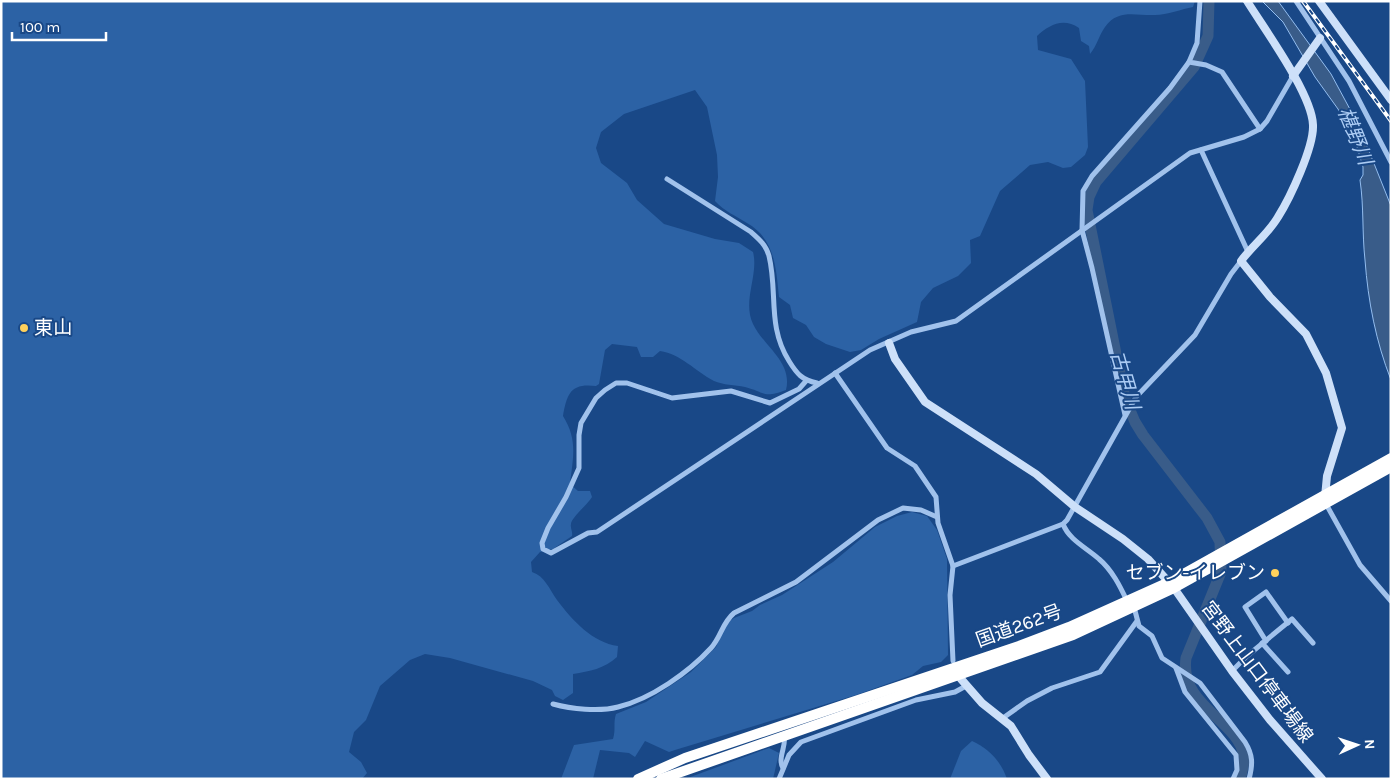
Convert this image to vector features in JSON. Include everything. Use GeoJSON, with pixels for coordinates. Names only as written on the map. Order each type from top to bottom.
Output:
{"type":"FeatureCollection","features":[{"type":"Feature","properties":{"kind":"highway","name":"国道262号"},"geometry":{"type":"LineString","coordinates":[[1326,499],[1391,458]]}},
{"type":"Feature","properties":{"kind":"highway","name":"国道262号"},"geometry":{"type":"LineString","coordinates":[[638,779],[685,758],[783,731],[1020,655],[1073,635],[1130,604],[1171,585],[1326,499],[1391,467]]}},
{"type":"Feature","properties":{"kind":"highway","name":"国道262号"},"geometry":{"type":"LineString","coordinates":[[661,779],[783,731]]}},
{"type":"Feature","properties":{"kind":"main road"},"geometry":{"type":"LineString","coordinates":[[1247,1],[1294,74],[1312,112],[1312,138],[1278,217],[1241,261],[1270,297],[1306,334],[1326,373],[1342,428],[1327,476],[1326,499]]}},
{"type":"Feature","properties":{"kind":"main road"},"geometry":{"type":"LineString","coordinates":[[1319,1],[1391,100]]}},
{"type":"Feature","properties":{"kind":"main road"},"geometry":{"type":"LineString","coordinates":[[1294,74],[1319,40]]}},
{"type":"Feature","properties":{"kind":"main road","name":"宮野上山口停車場線"},"geometry":{"type":"LineString","coordinates":[[888,343],[895,359],[926,402],[1036,474],[1075,507],[1138,550],[1171,585],[1232,671],[1289,745],[1322,779]]}},
{"type":"Feature","properties":{"kind":"main road"},"geometry":{"type":"LineString","coordinates":[[961,678],[982,704],[1012,726],[1029,755],[1047,779]]}},
{"type":"Feature","properties":{"kind":"street"},"geometry":{"type":"LineString","coordinates":[[1125,414],[1082,230],[1082,203],[1086,184],[1119,143],[1170,88],[1190,62],[1197,43],[1200,1]]}},
{"type":"Feature","properties":{"kind":"street"},"geometry":{"type":"LineString","coordinates":[[1296,1],[1319,40],[1348,81],[1391,162]]}},
{"type":"Feature","properties":{"kind":"street"},"geometry":{"type":"LineString","coordinates":[[1190,62],[1222,72],[1260,129]]}},
{"type":"Feature","properties":{"kind":"street"},"geometry":{"type":"LineString","coordinates":[[806,381],[799,389],[770,403],[731,391],[672,398],[627,382],[616,383],[604,390],[590,407],[582,423],[579,435],[579,468],[566,497],[548,528],[542,543],[543,549],[551,553],[588,533],[597,532],[870,350],[911,332],[956,321],[1182,159],[1201,150],[1244,137],[1260,129],[1267,121],[1294,74]]}},
{"type":"Feature","properties":{"kind":"street"},"geometry":{"type":"LineString","coordinates":[[1201,150],[1248,252]]}},
{"type":"Feature","properties":{"kind":"street"},"geometry":{"type":"LineString","coordinates":[[667,179],[737,223],[762,242],[769,256],[776,335],[782,350],[798,376],[806,381],[817,384]]}},
{"type":"Feature","properties":{"kind":"street"},"geometry":{"type":"LineString","coordinates":[[954,566],[1063,524],[1075,507],[1136,397],[1184,348],[1214,305],[1231,274],[1241,261]]}},
{"type":"Feature","properties":{"kind":"street"},"geometry":{"type":"LineString","coordinates":[[835,373],[888,448],[915,466],[936,497],[937,517],[954,566],[950,595],[953,661]]}},
{"type":"Feature","properties":{"kind":"street"},"geometry":{"type":"LineString","coordinates":[[1326,499],[1360,565],[1391,601]]}},
{"type":"Feature","properties":{"kind":"street"},"geometry":{"type":"LineString","coordinates":[[553,704],[614,708],[648,694],[691,668],[717,641],[726,620],[734,613],[796,582],[878,520],[903,508],[921,510],[937,517]]}},
{"type":"Feature","properties":{"kind":"street"},"geometry":{"type":"LineString","coordinates":[[1063,524],[1066,532],[1101,560],[1130,604],[1139,626],[1152,636],[1162,658],[1200,682],[1251,752],[1253,762],[1249,779]]}},
{"type":"Feature","properties":{"kind":"street"},"geometry":{"type":"LineString","coordinates":[[1288,623],[1266,592],[1245,607],[1264,642],[1288,672]]}},
{"type":"Feature","properties":{"kind":"street"},"geometry":{"type":"LineString","coordinates":[[1232,671],[1292,619],[1313,643]]}},
{"type":"Feature","properties":{"kind":"street"},"geometry":{"type":"LineString","coordinates":[[1003,718],[1027,701],[1052,688],[1100,672],[1137,621]]}},
{"type":"Feature","properties":{"kind":"street"},"geometry":{"type":"LineString","coordinates":[[1177,669],[1186,692],[1236,755],[1236,770],[1233,779]]}},
{"type":"Feature","properties":{"kind":"street"},"geometry":{"type":"LineString","coordinates":[[779,779],[789,755],[801,742],[916,700],[955,692],[966,686]]}},
{"type":"Feature","properties":{"kind":"street"},"geometry":{"type":"LineString","coordinates":[[783,731],[786,742],[781,760],[783,768]]}},
{"type":"Feature","properties":{"kind":"shaded area"},"geometry":{"type":"Polygon","coordinates":[[[1,1],[1195,1],[1193,7],[1164,14],[1128,14],[1116,17],[1105,27],[1090,54],[1089,46],[1081,41],[1079,28],[1073,25],[1067,23],[1056,24],[1037,36],[1038,50],[1071,59],[1085,81],[1088,147],[1085,155],[1071,167],[1063,168],[1048,162],[1030,165],[1000,191],[980,236],[970,240],[971,263],[958,276],[933,288],[921,302],[917,322],[879,339],[861,350],[850,352],[826,344],[814,337],[806,325],[793,318],[790,305],[779,297],[775,265],[769,246],[763,237],[747,223],[726,211],[715,201],[718,177],[717,155],[707,107],[695,90],[624,114],[601,132],[596,148],[601,163],[627,183],[637,200],[664,224],[715,239],[739,243],[753,252],[754,270],[749,306],[750,315],[758,332],[782,363],[787,380],[786,390],[773,394],[764,394],[745,387],[714,381],[681,359],[668,353],[660,351],[653,357],[641,357],[637,347],[612,344],[605,350],[599,384],[596,386],[581,386],[572,391],[566,401],[563,416],[573,441],[570,484],[578,491],[590,491],[592,497],[572,521],[572,536],[553,549],[540,552],[531,562],[532,572],[544,580],[557,600],[576,623],[600,640],[618,646],[617,657],[607,664],[573,674],[573,693],[563,700],[555,696],[552,690],[533,681],[450,658],[425,654],[410,660],[380,686],[366,720],[354,732],[349,752],[361,762],[367,773],[362,779],[1,779],[1,1]]]}},
{"type":"Feature","properties":{"kind":"shaded area"},"geometry":{"type":"Polygon","coordinates":[[[912,512],[927,516],[937,530],[947,559],[948,655],[941,662],[923,666],[912,675],[856,695],[669,752],[645,741],[635,757],[629,753],[600,750],[593,779],[561,779],[574,745],[613,739],[616,714],[646,702],[691,672],[716,647],[726,624],[734,618],[782,595],[833,562],[875,527],[897,516],[912,512]]]}},
{"type":"Feature","properties":{"kind":"shaded area"},"geometry":{"type":"Polygon","coordinates":[[[972,741],[983,747],[993,756],[1001,766],[1007,779],[950,779],[961,751],[972,741]]]}},
{"type":"Feature","properties":{"kind":"shaded area"},"geometry":{"type":"Polygon","coordinates":[[[769,748],[779,753],[773,779],[685,779],[769,748]]]}},
{"type":"Feature","properties":{"kind":"water","name":"椹野川"},"geometry":{"type":"Polygon","coordinates":[[[1262,1],[1278,1],[1331,74],[1359,126],[1391,206],[1391,380],[1377,336],[1368,291],[1360,180],[1363,175],[1363,167],[1354,137],[1338,109],[1315,77],[1283,22],[1262,1]]]}},
{"type":"Feature","properties":{"kind":"waterway","name":"古甲川"},"geometry":{"type":"LineString","coordinates":[[1209,1],[1208,36],[1194,67],[1096,182],[1089,197],[1087,210],[1125,398],[1135,422],[1143,435],[1207,518],[1220,542],[1221,572],[1186,658],[1186,675],[1191,688],[1200,701],[1231,732],[1239,743],[1244,756],[1240,779]]}},
{"type":"Feature","properties":{"kind":"railway"},"geometry":{"type":"LineString","coordinates":[[1303,1],[1391,121]]}},
{"type":"Feature","properties":{"kind":"place","name":"東山"},"geometry":{"type":"Point","coordinates":[24,328]}},
{"type":"Feature","properties":{"kind":"place","name":"セブン-イレブン"},"geometry":{"type":"Point","coordinates":[1275,573]}}]}
